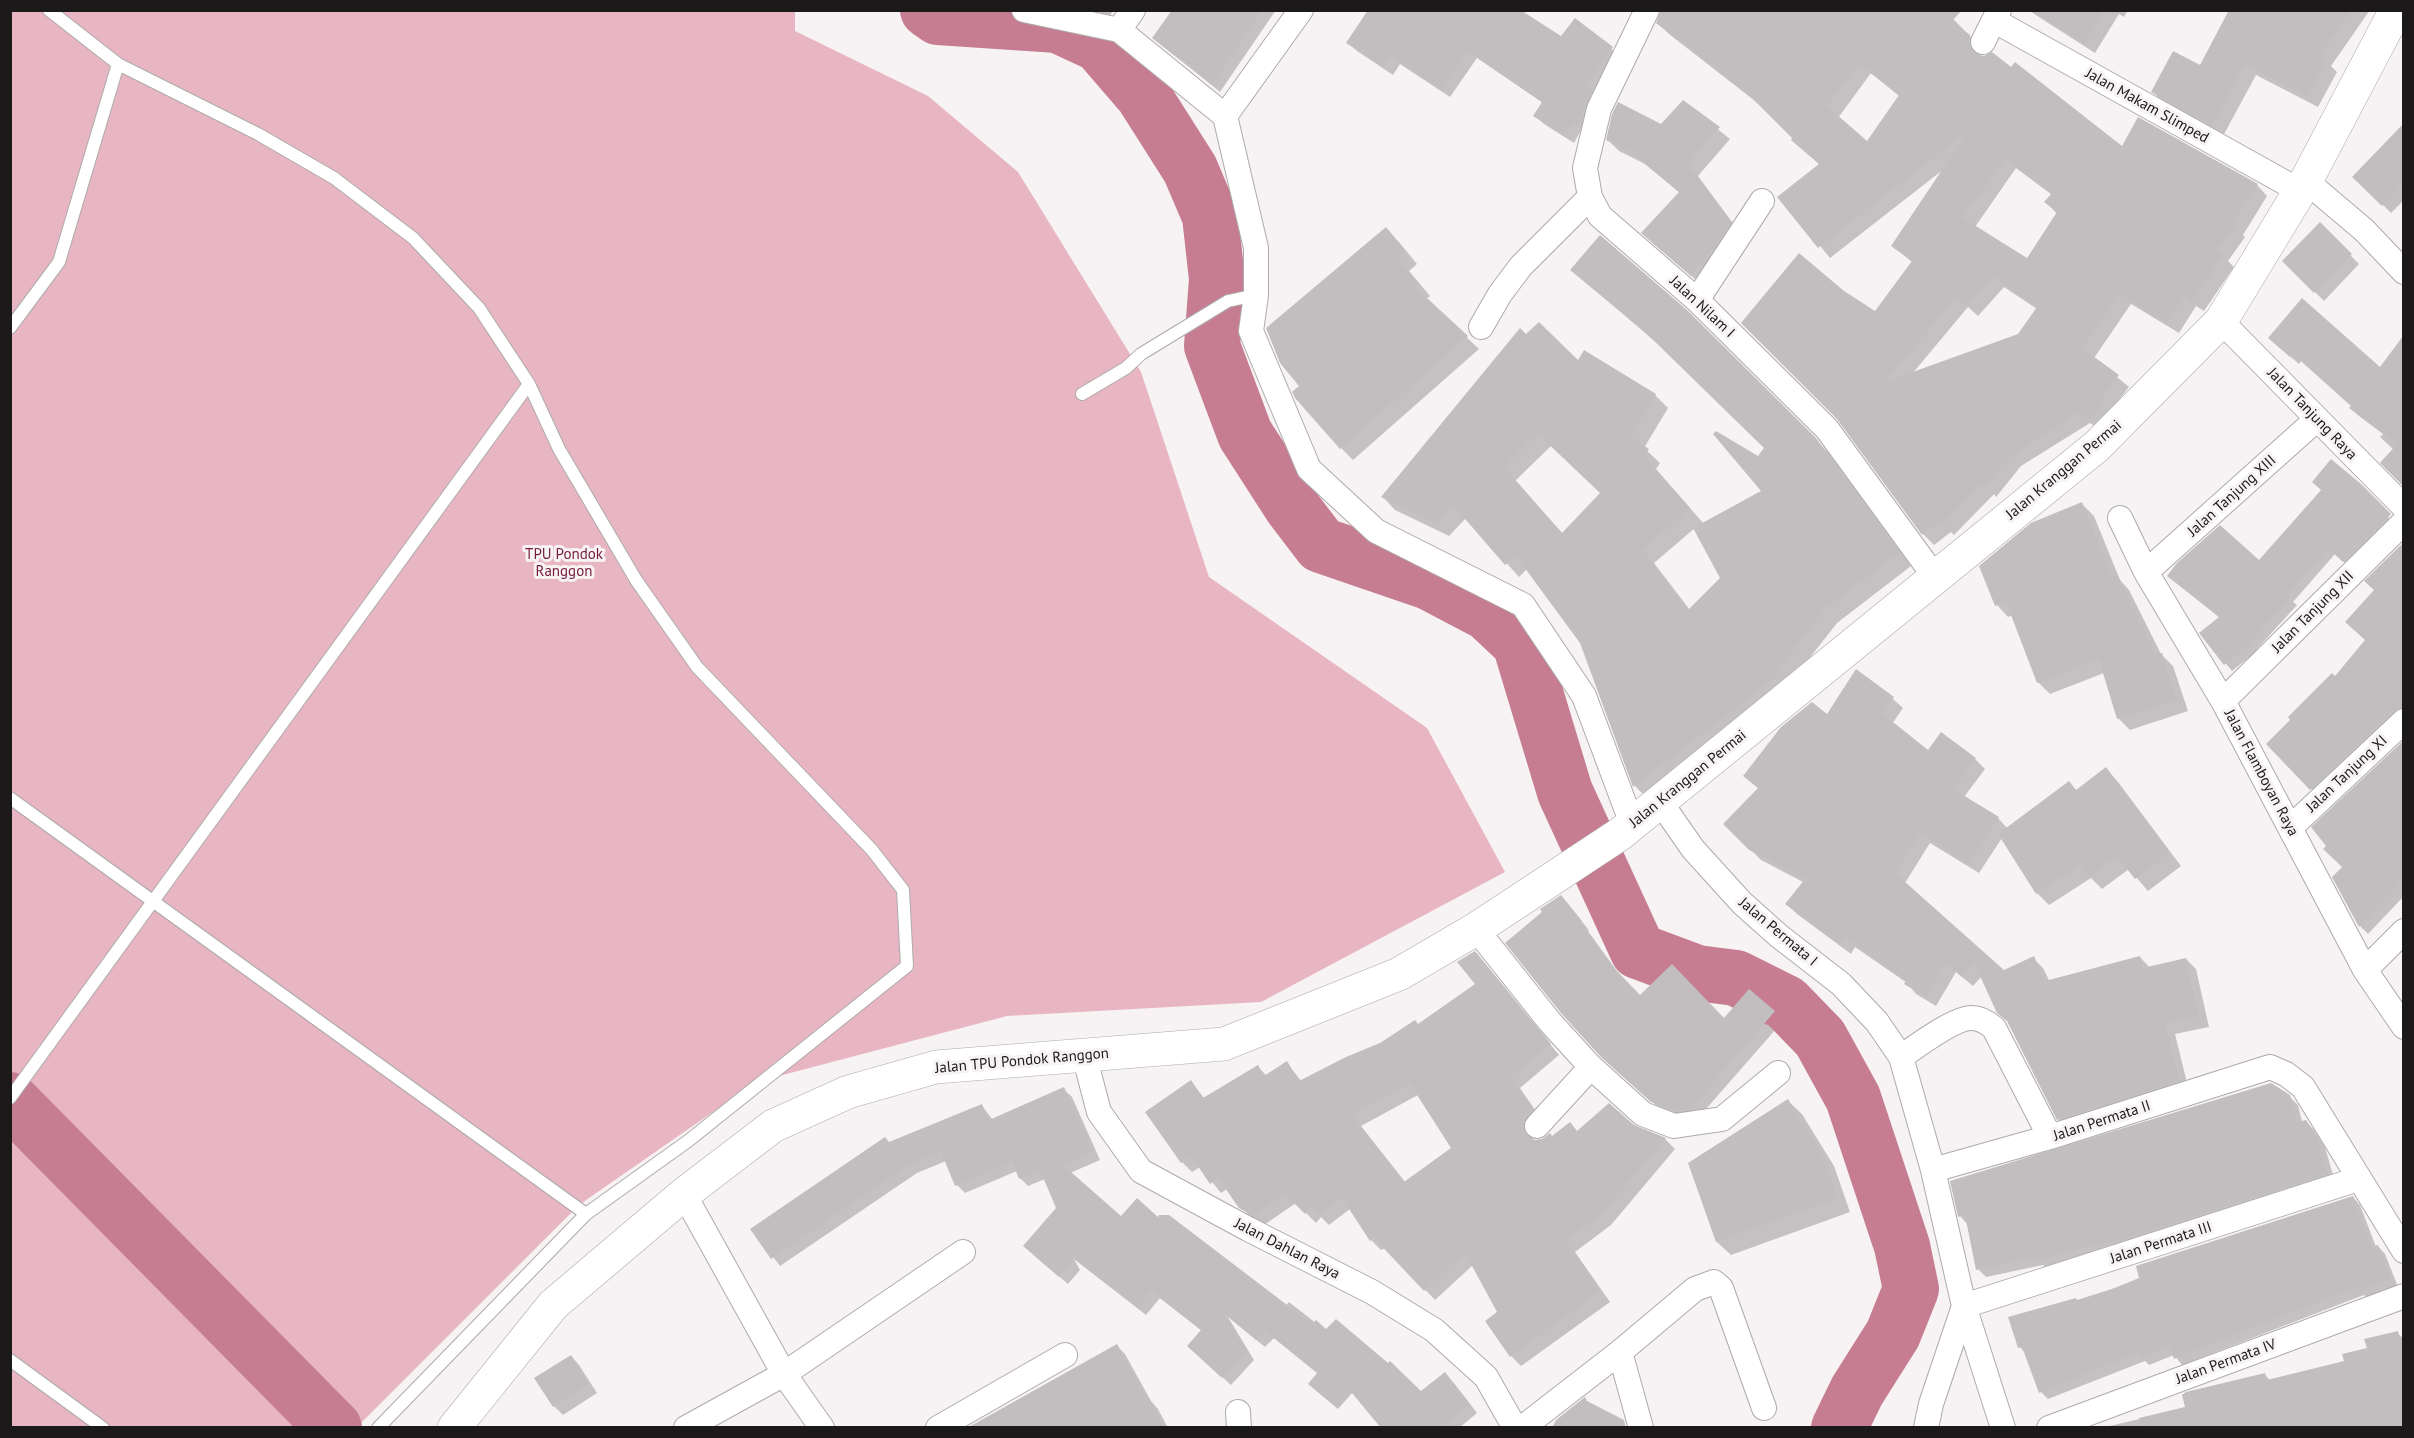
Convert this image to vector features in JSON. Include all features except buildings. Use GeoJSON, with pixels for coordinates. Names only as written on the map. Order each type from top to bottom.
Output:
{"type":"FeatureCollection","features":[{"type":"Feature","properties":{"kind":"street"},"geometry":{"type":"LineString","coordinates":[[1024,10],[1126,20],[1225,116],[1256,248],[1256,295],[1251,331],[1309,469],[1376,531],[1524,605],[1584,696],[1626,829]]}},
{"type":"Feature","properties":{"kind":"street"},"geometry":{"type":"LineString","coordinates":[[1225,116],[1301,10]]}},
{"type":"Feature","properties":{"kind":"street","name":"Jalan Nilam I"},"geometry":{"type":"LineString","coordinates":[[1647,10],[1599,110],[1585,168],[1590,197],[1600,216],[1697,300],[1827,429],[1935,578]]}},
{"type":"Feature","properties":{"kind":"street","name":"Jalan Kranggan Permai"},"geometry":{"type":"LineString","coordinates":[[1540,887],[1661,803],[2097,446],[2221,321],[2303,186],[2396,10]]}},
{"type":"Feature","properties":{"kind":"street"},"geometry":{"type":"LineString","coordinates":[[1983,42],[1997,16]]}},
{"type":"Feature","properties":{"kind":"street","name":"Jalan Makam Slimped"},"geometry":{"type":"LineString","coordinates":[[1997,16],[2303,186],[2364,230],[2403,272]]}},
{"type":"Feature","properties":{"kind":"street"},"geometry":{"type":"LineString","coordinates":[[1481,327],[1500,294],[1521,266],[1590,197]]}},
{"type":"Feature","properties":{"kind":"street"},"geometry":{"type":"LineString","coordinates":[[1697,300],[1762,201]]}},
{"type":"Feature","properties":{"kind":"street","name":"Jalan Tanjung Raya"},"geometry":{"type":"LineString","coordinates":[[2221,321],[2403,507]]}},
{"type":"Feature","properties":{"kind":"street","name":"Jalan Tanjung XIII"},"geometry":{"type":"LineString","coordinates":[[2146,572],[2317,419]]}},
{"type":"Feature","properties":{"kind":"street","name":"Jalan Flamboyan Raya"},"geometry":{"type":"LineString","coordinates":[[2120,518],[2146,572],[2223,701],[2365,970],[2403,1026]]}},
{"type":"Feature","properties":{"kind":"street","name":"Jalan Tanjung XII"},"geometry":{"type":"LineString","coordinates":[[2223,701],[2403,522]]}},
{"type":"Feature","properties":{"kind":"street","name":"Jalan Tanjung XI"},"geometry":{"type":"LineString","coordinates":[[2290,828],[2403,721]]}},
{"type":"Feature","properties":{"kind":"street","name":"Jalan Permata I"},"geometry":{"type":"LineString","coordinates":[[1661,803],[1693,849],[1742,903],[1779,936],[1841,984],[1877,1022],[1901,1057],[1933,1170],[1964,1306],[2002,1428]]}},
{"type":"Feature","properties":{"kind":"street","name":"Jalan TPU Pondok Ranggon"},"geometry":{"type":"LineString","coordinates":[[454,1428],[553,1305],[684,1194],[773,1126],[848,1092],[936,1067],[1224,1044],[1399,974],[1476,929],[1540,887]]}},
{"type":"Feature","properties":{"kind":"street"},"geometry":{"type":"LineString","coordinates":[[1476,929],[1550,1023],[1591,1066],[1643,1114],[1674,1126],[1722,1119],[1778,1073]]}},
{"type":"Feature","properties":{"kind":"street"},"geometry":{"type":"LineString","coordinates":[[2365,970],[2403,931]]}},
{"type":"Feature","properties":{"kind":"street"},"geometry":{"type":"LineString","coordinates":[[1901,1057],[1928,1038],[1963,1019],[1972,1018],[1988,1023],[1994,1029],[2050,1137]]}},
{"type":"Feature","properties":{"kind":"street","name":"Jalan Dahlan Raya"},"geometry":{"type":"LineString","coordinates":[[1084,1055],[1099,1112],[1141,1171],[1372,1292],[1434,1330],[1486,1377],[1515,1428]]}},
{"type":"Feature","properties":{"kind":"street"},"geometry":{"type":"LineString","coordinates":[[1538,1126],[1591,1066]]}},
{"type":"Feature","properties":{"kind":"street","name":"Jalan Permata II"},"geometry":{"type":"LineString","coordinates":[[1933,1170],[2050,1137],[2270,1067],[2286,1074],[2303,1087],[2358,1179]]}},
{"type":"Feature","properties":{"kind":"street"},"geometry":{"type":"LineString","coordinates":[[2358,1179],[2403,1251]]}},
{"type":"Feature","properties":{"kind":"street","name":"Jalan Permata III"},"geometry":{"type":"LineString","coordinates":[[1964,1306],[2358,1179]]}},
{"type":"Feature","properties":{"kind":"street"},"geometry":{"type":"LineString","coordinates":[[684,1194],[784,1374],[822,1428]]}},
{"type":"Feature","properties":{"kind":"street"},"geometry":{"type":"LineString","coordinates":[[686,1428],[784,1374],[963,1252]]}},
{"type":"Feature","properties":{"kind":"street"},"geometry":{"type":"LineString","coordinates":[[1522,1428],[1620,1352],[1695,1289],[1713,1282],[1721,1288],[1764,1408]]}},
{"type":"Feature","properties":{"kind":"street","name":"Jalan Permata IV"},"geometry":{"type":"LineString","coordinates":[[2049,1428],[2403,1296]]}},
{"type":"Feature","properties":{"kind":"street"},"geometry":{"type":"LineString","coordinates":[[1926,1428],[1931,1404],[1964,1306]]}},
{"type":"Feature","properties":{"kind":"street"},"geometry":{"type":"LineString","coordinates":[[1620,1352],[1641,1428]]}},
{"type":"Feature","properties":{"kind":"street"},"geometry":{"type":"LineString","coordinates":[[938,1428],[1065,1354]]}},
{"type":"Feature","properties":{"kind":"lane"},"geometry":{"type":"LineString","coordinates":[[49,10],[118,64],[258,134],[334,178],[413,238],[479,308],[529,384],[559,448],[636,580],[697,667],[872,850],[903,890],[907,966],[688,1141],[586,1215],[378,1428]]}},
{"type":"Feature","properties":{"kind":"lane"},"geometry":{"type":"LineString","coordinates":[[10,328],[59,262],[118,64]]}},
{"type":"Feature","properties":{"kind":"lane"},"geometry":{"type":"LineString","coordinates":[[1082,394],[1126,368],[1141,354],[1228,301],[1256,295]]}},
{"type":"Feature","properties":{"kind":"lane"},"geometry":{"type":"LineString","coordinates":[[10,1098],[529,384]]}},
{"type":"Feature","properties":{"kind":"lane"},"geometry":{"type":"LineString","coordinates":[[10,798],[586,1215]]}},
{"type":"Feature","properties":{"kind":"lane"},"geometry":{"type":"LineString","coordinates":[[10,1360],[103,1428]]}},
{"type":"Feature","properties":{"kind":"green space","name":"TPU Pondok Ranggon"},"geometry":{"type":"Polygon","coordinates":[[[10,11],[795,11],[795,31],[928,96],[1018,172],[1141,372],[1209,577],[1427,728],[1505,872],[1261,1002],[1007,1016],[756,1082],[579,1205],[357,1427],[11,1427],[10,11]]]}},
{"type":"Feature","properties":{"kind":"waterway"},"geometry":{"type":"LineString","coordinates":[[928,10],[938,17],[1058,25],[1099,44],[1143,95],[1190,169],[1210,216],[1217,279],[1212,346],[1245,434],[1292,507],[1321,545],[1429,582],[1488,613],[1520,643],[1565,792],[1638,951],[1697,973],[1736,978],[1786,1003],[1820,1038],[1853,1098],[1902,1246],[1911,1289],[1893,1334],[1857,1391],[1839,1428]]}},
{"type":"Feature","properties":{"kind":"waterway"},"geometry":{"type":"LineString","coordinates":[[10,1100],[334,1428]]}}]}
